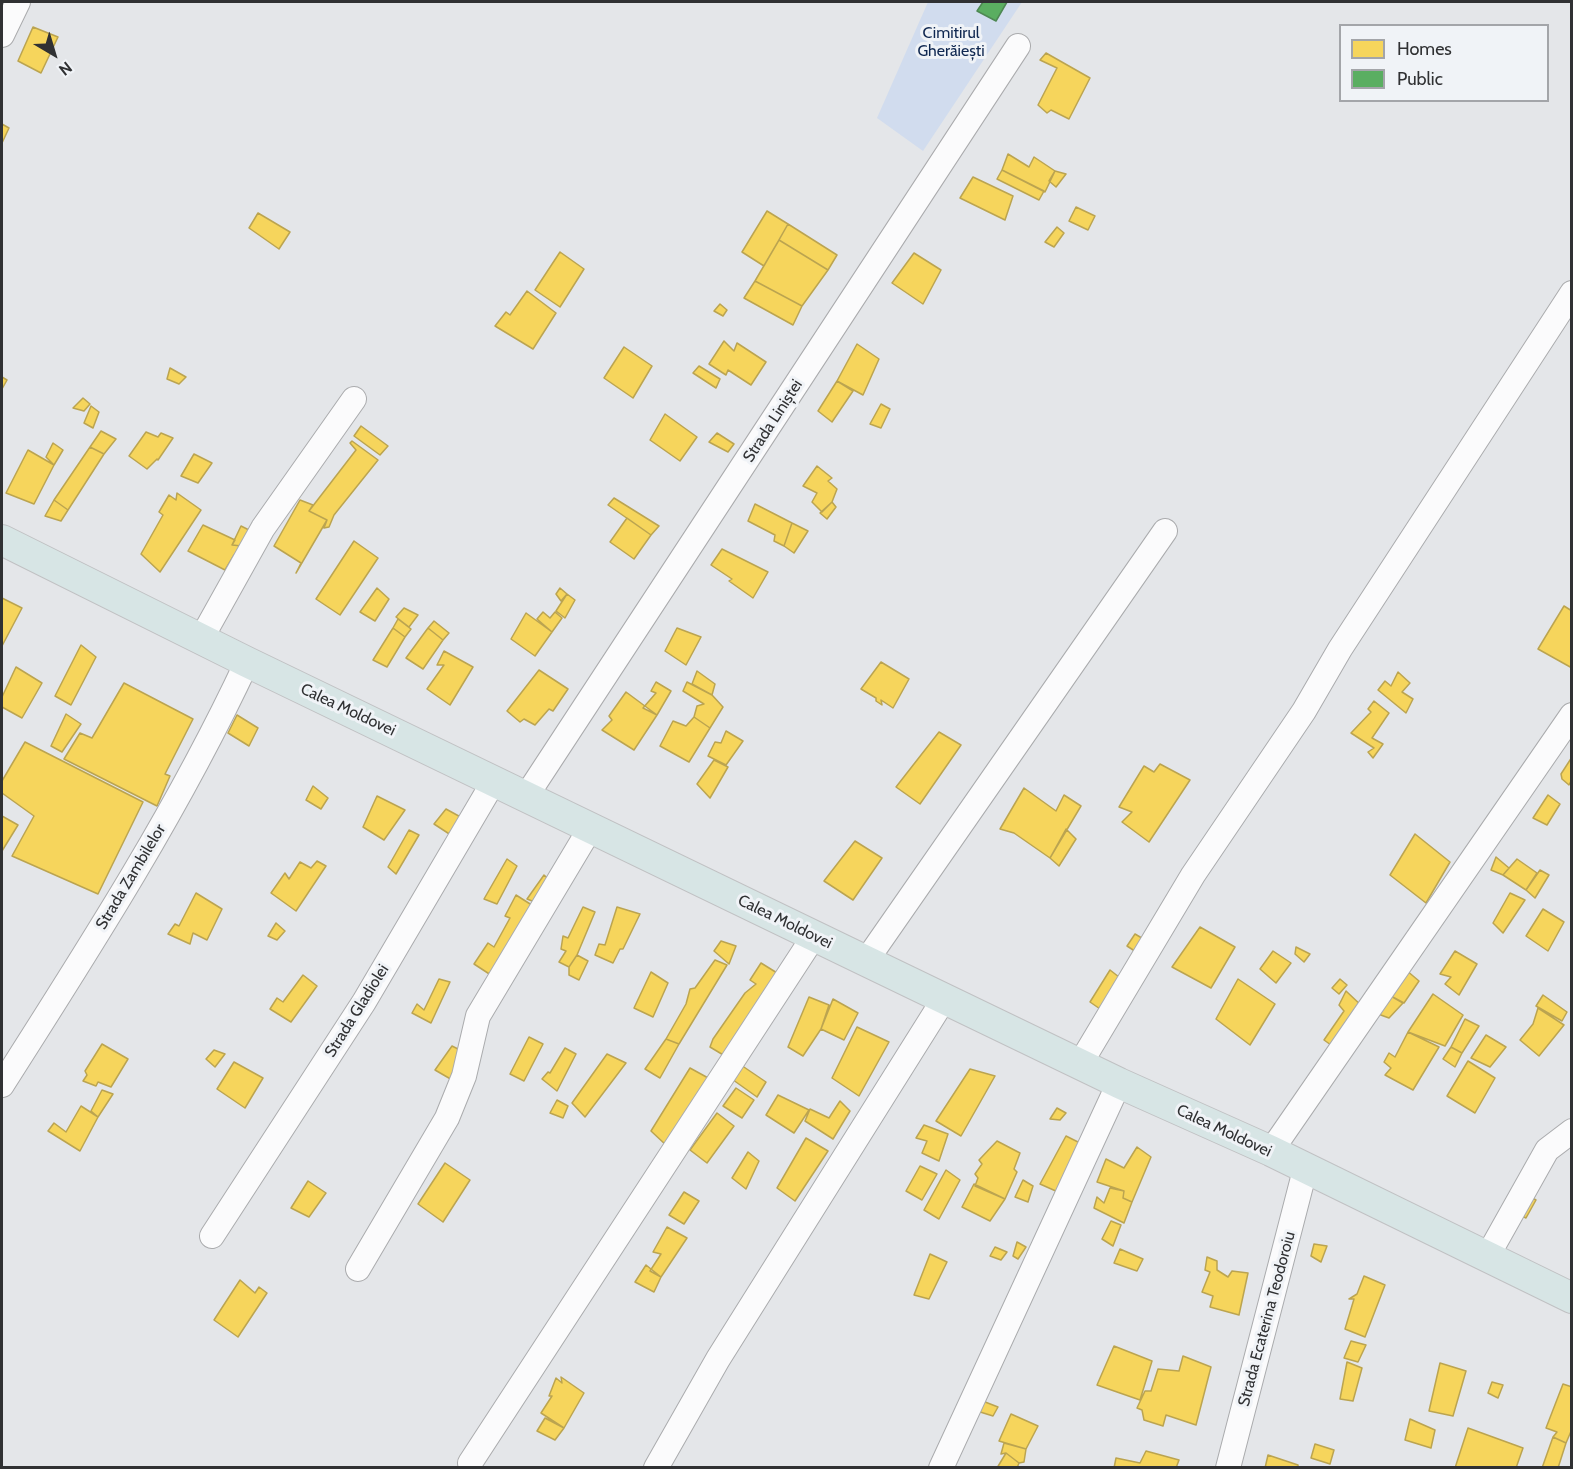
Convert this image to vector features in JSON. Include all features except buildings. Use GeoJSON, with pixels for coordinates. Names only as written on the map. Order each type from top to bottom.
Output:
{"type":"FeatureCollection","features":[{"type":"Feature","properties":{"kind":"main road","name":"Calea Moldovei"},"geometry":{"type":"LineString","coordinates":[[2,540],[247,662],[527,795],[944,999],[1119,1083],[1271,1151],[1305,1170],[1572,1298]]}},
{"type":"Feature","properties":{"kind":"street"},"geometry":{"type":"LineString","coordinates":[[2,35],[18,2]]}},
{"type":"Feature","properties":{"kind":"street","name":"Strada Liniștei"},"geometry":{"type":"LineString","coordinates":[[527,795],[1018,46]]}},
{"type":"Feature","properties":{"kind":"street"},"geometry":{"type":"LineString","coordinates":[[1080,1064],[1193,875],[1304,711],[1340,649],[1572,293]]}},
{"type":"Feature","properties":{"kind":"street"},"geometry":{"type":"LineString","coordinates":[[201,639],[263,528],[354,399]]}},
{"type":"Feature","properties":{"kind":"street"},"geometry":{"type":"LineString","coordinates":[[866,961],[1165,531]]}},
{"type":"Feature","properties":{"kind":"street","name":"Strada Zambilelor"},"geometry":{"type":"LineString","coordinates":[[2,1085],[139,866],[211,740],[247,662]]}},
{"type":"Feature","properties":{"kind":"street"},"geometry":{"type":"LineString","coordinates":[[1271,1151],[1572,715]]}},
{"type":"Feature","properties":{"kind":"street","name":"Strada Gladiolei"},"geometry":{"type":"LineString","coordinates":[[212,1236],[364,1002],[495,781]]}},
{"type":"Feature","properties":{"kind":"street"},"geometry":{"type":"LineString","coordinates":[[358,1269],[447,1118],[464,1076],[478,1016],[591,827]]}},
{"type":"Feature","properties":{"kind":"street"},"geometry":{"type":"LineString","coordinates":[[470,1463],[814,936]]}},
{"type":"Feature","properties":{"kind":"street"},"geometry":{"type":"LineString","coordinates":[[656,1467],[718,1359],[944,999]]}},
{"type":"Feature","properties":{"kind":"street"},"geometry":{"type":"LineString","coordinates":[[941,1467],[1119,1083]]}},
{"type":"Feature","properties":{"kind":"street"},"geometry":{"type":"LineString","coordinates":[[1487,1257],[1547,1150],[1572,1131]]}},
{"type":"Feature","properties":{"kind":"street","name":"Strada Ecaterina Teodoroiu"},"geometry":{"type":"LineString","coordinates":[[1228,1467],[1305,1170]]}},
{"type":"Feature","properties":{"kind":"green space","name":"Cimitirul Gherăiești"},"geometry":{"type":"Polygon","coordinates":[[[928,2],[1022,2],[923,151],[877,118],[928,2]]]}}]}
